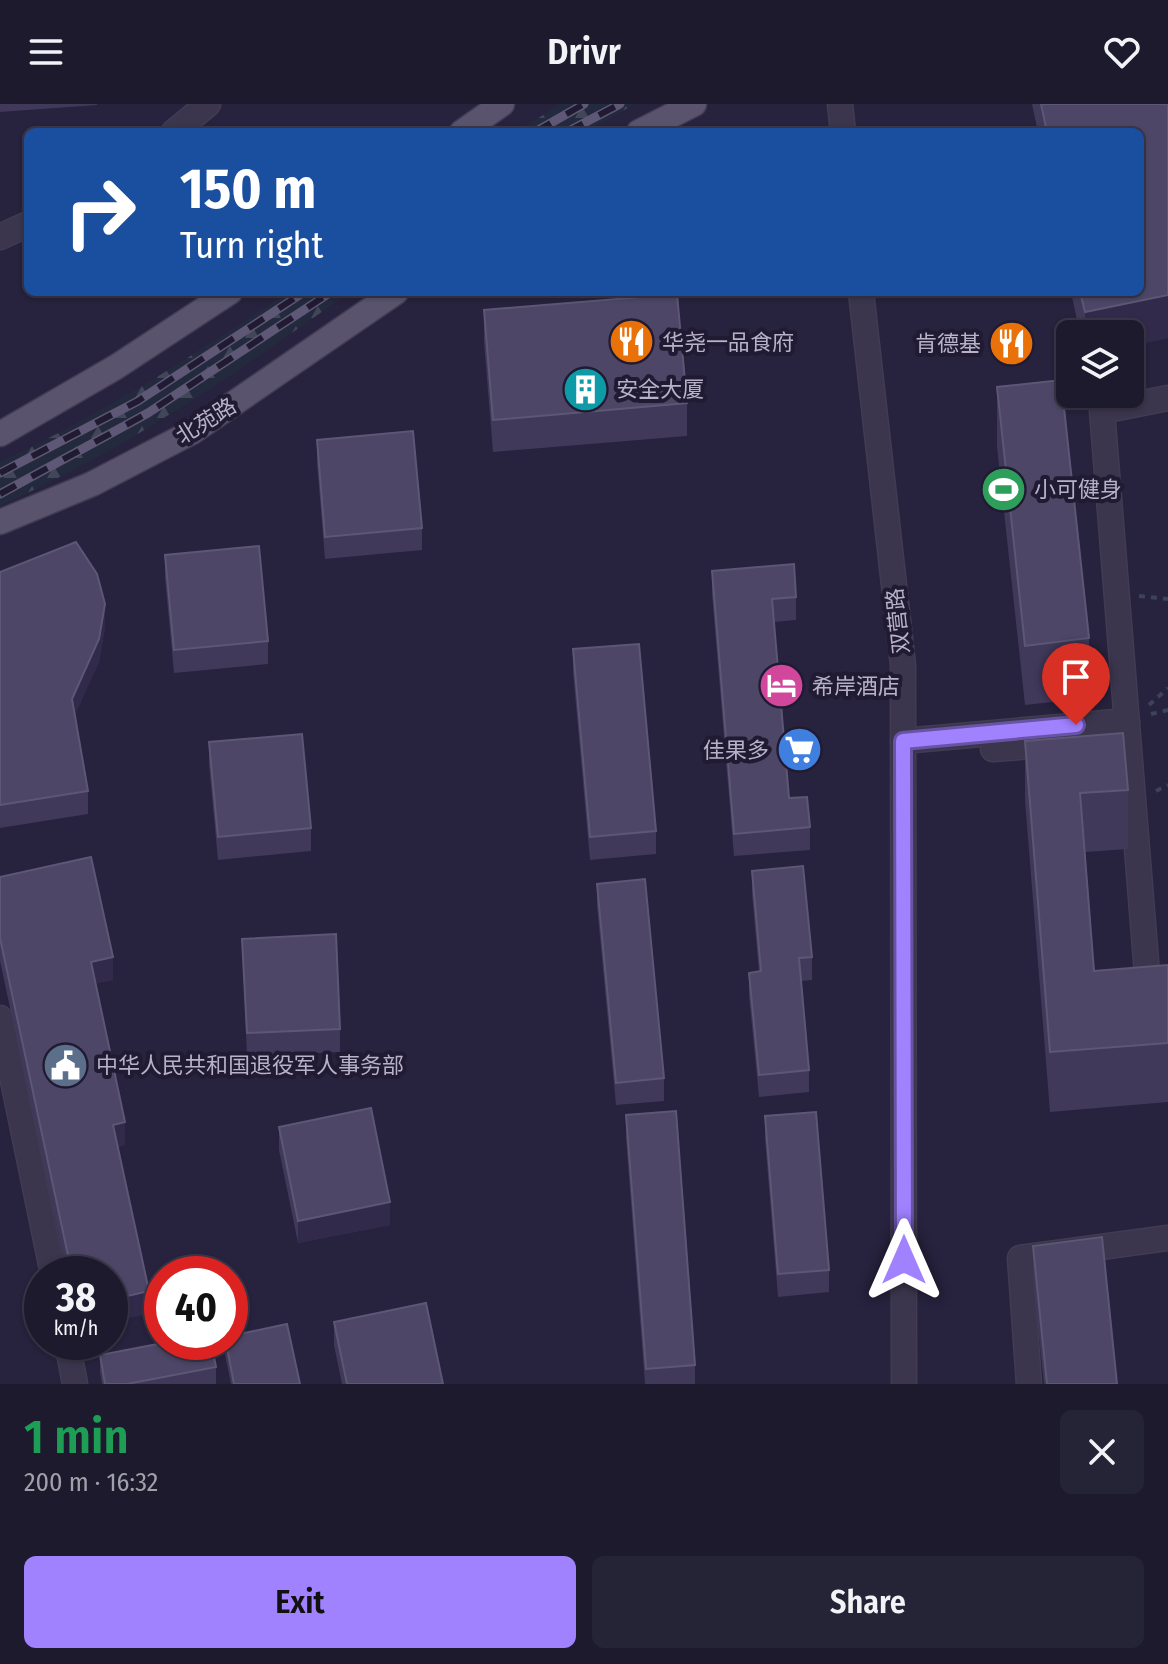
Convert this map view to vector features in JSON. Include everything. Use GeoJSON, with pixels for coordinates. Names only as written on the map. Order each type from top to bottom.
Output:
{"type":"FeatureCollection","features":[{"type":"Feature","properties":{"kind":"main road"},"geometry":{"type":"LineString","coordinates":[[468,128],[502,104]]}},
{"type":"Feature","properties":{"kind":"main road"},"geometry":{"type":"LineString","coordinates":[[647,128],[694,104]]}},
{"type":"Feature","properties":{"kind":"main road"},"geometry":{"type":"LineString","coordinates":[[0,434],[116,367],[224,296]]}},
{"type":"Feature","properties":{"kind":"main road","name":"北苑路"},"geometry":{"type":"LineString","coordinates":[[0,522],[92,484],[192,432],[390,296]]}},
{"type":"Feature","properties":{"kind":"street"},"geometry":{"type":"LineString","coordinates":[[179,128],[208,104]]}},
{"type":"Feature","properties":{"kind":"street"},"geometry":{"type":"LineString","coordinates":[[840,104],[843,128]]}},
{"type":"Feature","properties":{"kind":"street"},"geometry":{"type":"LineString","coordinates":[[0,237],[24,226]]}},
{"type":"Feature","properties":{"kind":"street","name":"双营路"},"geometry":{"type":"LineString","coordinates":[[861,296],[903,665],[904,1384]]}},
{"type":"Feature","properties":{"kind":"street"},"geometry":{"type":"LineString","coordinates":[[1168,398],[1102,411],[1132,719],[1148,986],[1168,985]]}},
{"type":"Feature","properties":{"kind":"street"},"geometry":{"type":"LineString","coordinates":[[903,741],[1132,719]]}},
{"type":"Feature","properties":{"kind":"street"},"geometry":{"type":"LineString","coordinates":[[993,749],[1047,745]]}},
{"type":"Feature","properties":{"kind":"street"},"geometry":{"type":"LineString","coordinates":[[0,1018],[49,1256]]}},
{"type":"Feature","properties":{"kind":"street"},"geometry":{"type":"LineString","coordinates":[[1029,1384],[1020,1258],[1168,1238]]}},
{"type":"Feature","properties":{"kind":"path"},"geometry":{"type":"LineString","coordinates":[[1132,719],[1168,710]]}},
{"type":"Feature","properties":{"kind":"green space"},"geometry":{"type":"Polygon","coordinates":[[[560,104],[635,104],[593,128],[523,128],[560,104]]]}},
{"type":"Feature","properties":{"kind":"green space"},"geometry":{"type":"Polygon","coordinates":[[[282,296],[344,296],[181,408],[93,460],[0,505],[0,462],[75,424],[282,296]]]}},
{"type":"Feature","properties":{"kind":"building"},"geometry":{"type":"Polygon","coordinates":[[[1041,104],[1168,104],[1168,295],[1085,312],[1081,296],[1144,296],[1144,128],[1046,128],[1041,104]]]}},
{"type":"Feature","properties":{"kind":"building","name":"安全大厦"},"geometry":{"type":"Polygon","coordinates":[[[677,296],[687,403],[493,420],[484,310],[677,296]]]}},
{"type":"Feature","properties":{"kind":"building"},"geometry":{"type":"Polygon","coordinates":[[[1056,381],[1056,408],[1064,408],[1089,638],[1025,646],[997,387],[1056,381]]]}},
{"type":"Feature","properties":{"kind":"building"},"geometry":{"type":"Polygon","coordinates":[[[413,431],[422,528],[325,537],[317,440],[413,431]]]}},
{"type":"Feature","properties":{"kind":"building"},"geometry":{"type":"Polygon","coordinates":[[[76,542],[97,574],[105,604],[99,639],[72,699],[88,791],[0,805],[0,572],[76,542]]]}},
{"type":"Feature","properties":{"kind":"building"},"geometry":{"type":"Polygon","coordinates":[[[259,546],[268,641],[174,650],[165,555],[259,546]]]}},
{"type":"Feature","properties":{"kind":"building"},"geometry":{"type":"Polygon","coordinates":[[[794,564],[796,597],[772,599],[789,798],[807,797],[810,827],[734,834],[712,571],[794,564]]]}},
{"type":"Feature","properties":{"kind":"building"},"geometry":{"type":"Polygon","coordinates":[[[639,644],[656,831],[590,837],[573,649],[639,644]]]}},
{"type":"Feature","properties":{"kind":"building"},"geometry":{"type":"Polygon","coordinates":[[[1123,733],[1128,790],[1080,793],[1094,971],[1168,965],[1168,1043],[1050,1052],[1025,741],[1123,733]]]}},
{"type":"Feature","properties":{"kind":"building"},"geometry":{"type":"Polygon","coordinates":[[[302,734],[311,828],[218,837],[209,742],[302,734]]]}},
{"type":"Feature","properties":{"kind":"building","name":"中华人民共和国退役军人事务部"},"geometry":{"type":"Polygon","coordinates":[[[91,857],[113,957],[91,962],[125,1122],[113,1125],[144,1268],[144,1292],[128,1296],[128,1256],[68,1256],[0,938],[0,877],[91,857]]]}},
{"type":"Feature","properties":{"kind":"building"},"geometry":{"type":"Polygon","coordinates":[[[803,866],[812,957],[799,958],[809,1070],[759,1075],[749,973],[761,971],[752,871],[803,866]]]}},
{"type":"Feature","properties":{"kind":"building"},"geometry":{"type":"Polygon","coordinates":[[[645,879],[664,1078],[616,1083],[597,884],[645,879]]]}},
{"type":"Feature","properties":{"kind":"building"},"geometry":{"type":"Polygon","coordinates":[[[336,934],[340,1029],[247,1033],[242,939],[336,934]]]}},
{"type":"Feature","properties":{"kind":"building"},"geometry":{"type":"Polygon","coordinates":[[[371,1108],[390,1202],[298,1221],[279,1127],[371,1108]]]}},
{"type":"Feature","properties":{"kind":"building"},"geometry":{"type":"Polygon","coordinates":[[[676,1111],[695,1365],[646,1369],[626,1115],[676,1111]]]}},
{"type":"Feature","properties":{"kind":"building"},"geometry":{"type":"Polygon","coordinates":[[[816,1112],[829,1270],[778,1274],[765,1116],[816,1112]]]}},
{"type":"Feature","properties":{"kind":"building"},"geometry":{"type":"Polygon","coordinates":[[[1102,1237],[1117,1384],[1047,1384],[1033,1246],[1102,1237]]]}},
{"type":"Feature","properties":{"kind":"building"},"geometry":{"type":"Polygon","coordinates":[[[426,1303],[443,1384],[347,1384],[334,1322],[426,1303]]]}},
{"type":"Feature","properties":{"kind":"building"},"geometry":{"type":"Polygon","coordinates":[[[287,1324],[300,1384],[234,1384],[229,1360],[248,1360],[248,1332],[287,1324]]]}},
{"type":"Feature","properties":{"kind":"building"},"geometry":{"type":"Polygon","coordinates":[[[144,1347],[144,1360],[215,1360],[216,1367],[127,1384],[105,1384],[101,1360],[128,1360],[128,1350],[144,1347]]]}},
{"type":"Feature","properties":{"kind":"railway"},"geometry":{"type":"LineString","coordinates":[[542,128],[584,104]]}},
{"type":"Feature","properties":{"kind":"railway"},"geometry":{"type":"LineString","coordinates":[[575,128],[620,104]]}},
{"type":"Feature","properties":{"kind":"railway"},"geometry":{"type":"LineString","coordinates":[[0,473],[138,401],[298,296]]}},
{"type":"Feature","properties":{"kind":"railway"},"geometry":{"type":"LineString","coordinates":[[0,494],[148,413],[325,296]]}},
{"type":"Feature","properties":{"kind":"place","name":"华尧一品食府"},"geometry":{"type":"Point","coordinates":[631,342]}},
{"type":"Feature","properties":{"kind":"place","name":"肯德基"},"geometry":{"type":"Point","coordinates":[1012,343]}},
{"type":"Feature","properties":{"kind":"place","name":"安全大厦"},"geometry":{"type":"Point","coordinates":[585,389]}},
{"type":"Feature","properties":{"kind":"place","name":"小可健身"},"geometry":{"type":"Point","coordinates":[1003,489]}},
{"type":"Feature","properties":{"kind":"place","name":"希岸酒店"},"geometry":{"type":"Point","coordinates":[781,686]}},
{"type":"Feature","properties":{"kind":"place","name":"佳果多"},"geometry":{"type":"Point","coordinates":[800,750]}},
{"type":"Feature","properties":{"kind":"place","name":"中华人民共和国退役军人事务部"},"geometry":{"type":"Point","coordinates":[65,1065]}},
{"type":"Feature","properties":{"kind":"route"},"geometry":{"type":"LineString","coordinates":[[904,1260],[903,741],[1076,725]]}}]}
